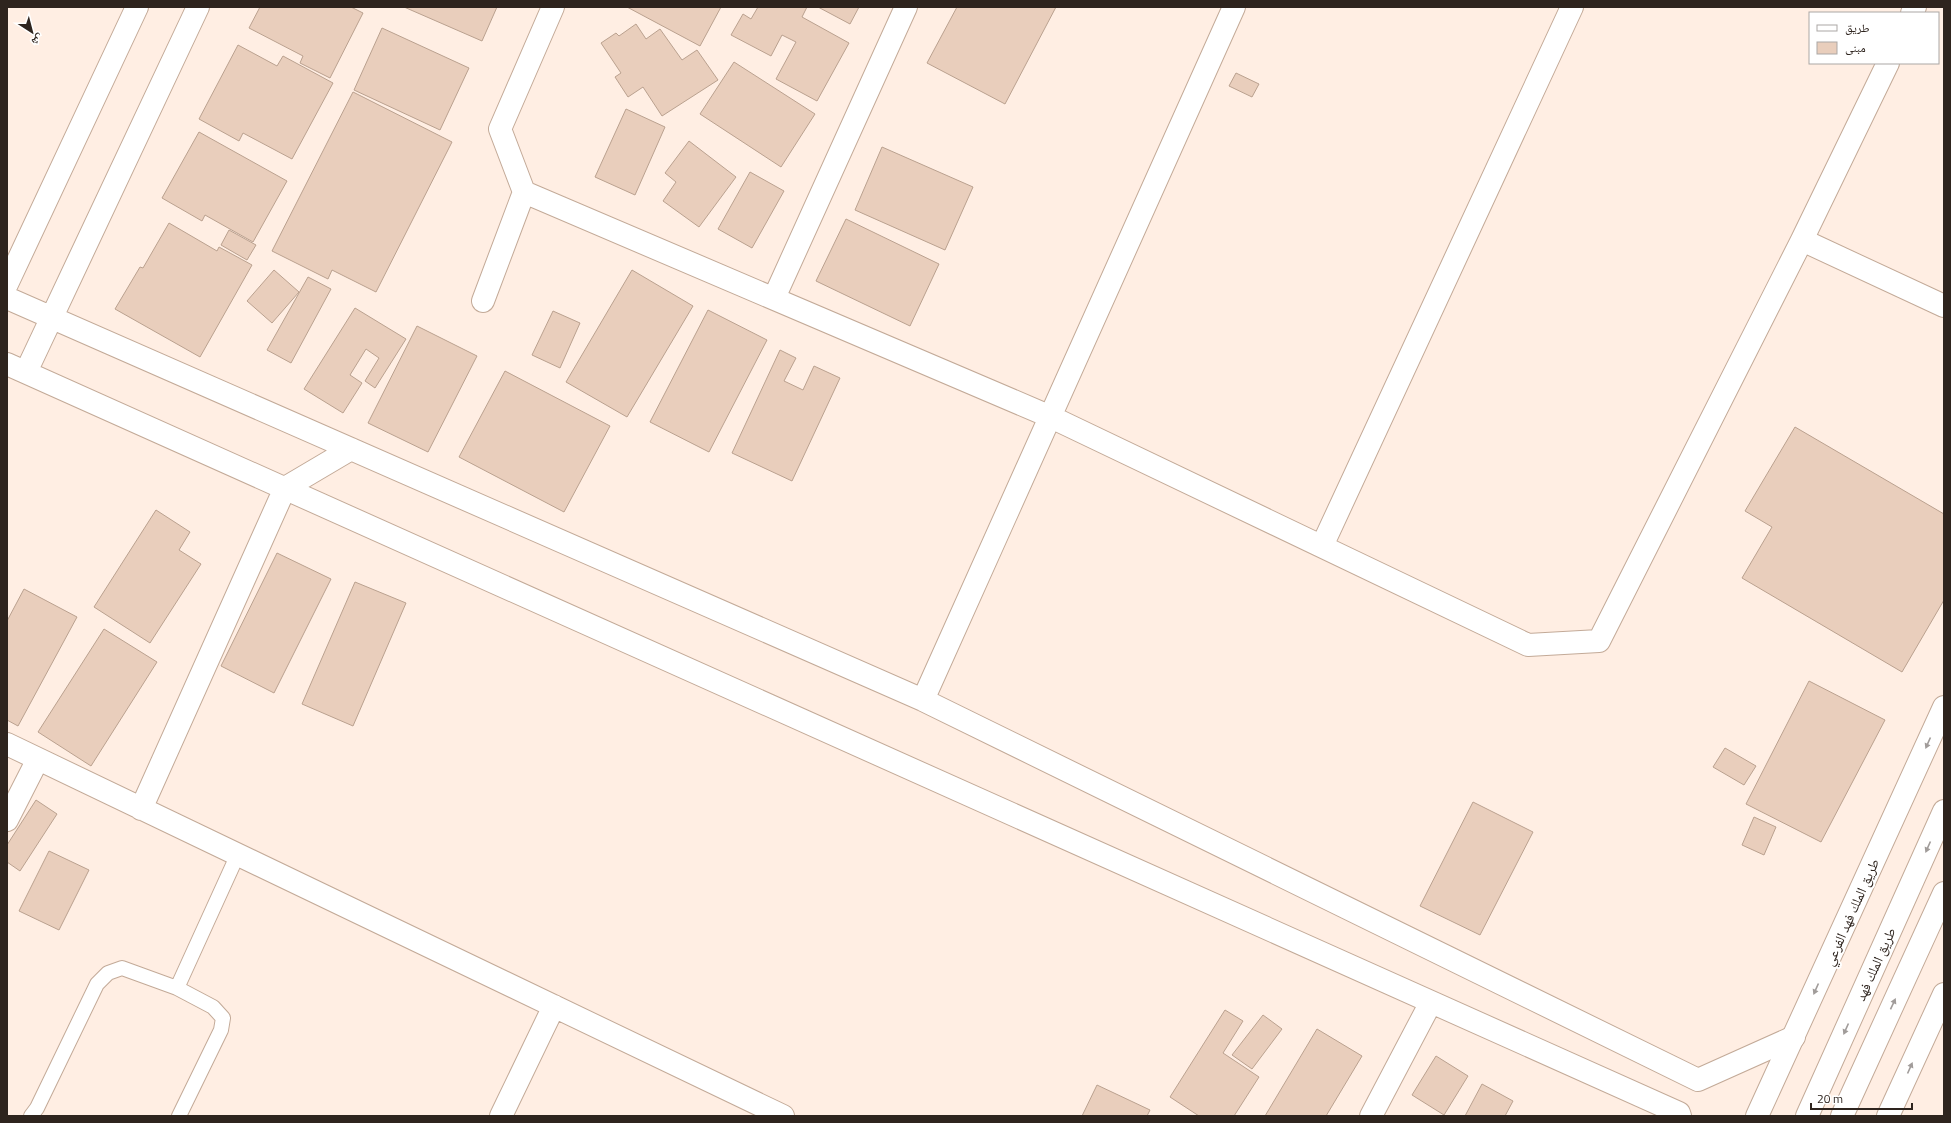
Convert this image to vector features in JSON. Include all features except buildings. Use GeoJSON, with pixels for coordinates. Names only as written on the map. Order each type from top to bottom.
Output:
{"type":"FeatureCollection","features":[{"type":"Feature","properties":{"kind":"main road"},"geometry":{"type":"LineString","coordinates":[[7,284],[137,7]]}},
{"type":"Feature","properties":{"kind":"main road"},"geometry":{"type":"LineString","coordinates":[[198,7],[52,318],[16,368],[1679,1113],[1680,1116]]}},
{"type":"Feature","properties":{"kind":"main road"},"geometry":{"type":"LineString","coordinates":[[483,300],[524,192],[500,128],[553,7]]}},
{"type":"Feature","properties":{"kind":"main road"},"geometry":{"type":"LineString","coordinates":[[774,298],[906,7]]}},
{"type":"Feature","properties":{"kind":"main road"},"geometry":{"type":"LineString","coordinates":[[923,700],[1234,7]]}},
{"type":"Feature","properties":{"kind":"main road"},"geometry":{"type":"LineString","coordinates":[[1322,546],[1572,7]]}},
{"type":"Feature","properties":{"kind":"main road"},"geometry":{"type":"LineString","coordinates":[[524,192],[1050,416],[1528,645],[1599,640],[1802,240],[1888,64]]}},
{"type":"Feature","properties":{"kind":"main road"},"geometry":{"type":"LineString","coordinates":[[1802,240],[1944,306]]}},
{"type":"Feature","properties":{"kind":"main road"},"geometry":{"type":"LineString","coordinates":[[7,298],[923,700],[1698,1080],[1794,1037]]}},
{"type":"Feature","properties":{"kind":"main road"},"geometry":{"type":"LineString","coordinates":[[142,809],[285,488],[350,449]]}},
{"type":"Feature","properties":{"kind":"main road","name":"طريق الملك فهد الفرعي"},"geometry":{"type":"LineString","coordinates":[[1757,1116],[1944,707]]}},
{"type":"Feature","properties":{"kind":"main road"},"geometry":{"type":"LineString","coordinates":[[7,744],[783,1116]]}},
{"type":"Feature","properties":{"kind":"main road"},"geometry":{"type":"LineString","coordinates":[[7,820],[38,759]]}},
{"type":"Feature","properties":{"kind":"main road","name":"طريق الملك فهد"},"geometry":{"type":"LineString","coordinates":[[1806,1116],[1944,811]]}},
{"type":"Feature","properties":{"kind":"main road"},"geometry":{"type":"LineString","coordinates":[[1842,1116],[1944,893]]}},
{"type":"Feature","properties":{"kind":"main road"},"geometry":{"type":"LineString","coordinates":[[1888,1116],[1944,994]]}},
{"type":"Feature","properties":{"kind":"main road"},"geometry":{"type":"LineString","coordinates":[[1371,1116],[1431,1002]]}},
{"type":"Feature","properties":{"kind":"main road"},"geometry":{"type":"LineString","coordinates":[[501,1116],[554,1006]]}},
{"type":"Feature","properties":{"kind":"lane"},"geometry":{"type":"LineString","coordinates":[[177,988],[238,854]]}},
{"type":"Feature","properties":{"kind":"lane"},"geometry":{"type":"LineString","coordinates":[[31,1116],[37,1108],[98,984],[108,973],[122,968],[177,988],[213,1007],[223,1018],[221,1030],[179,1116]]}}]}
